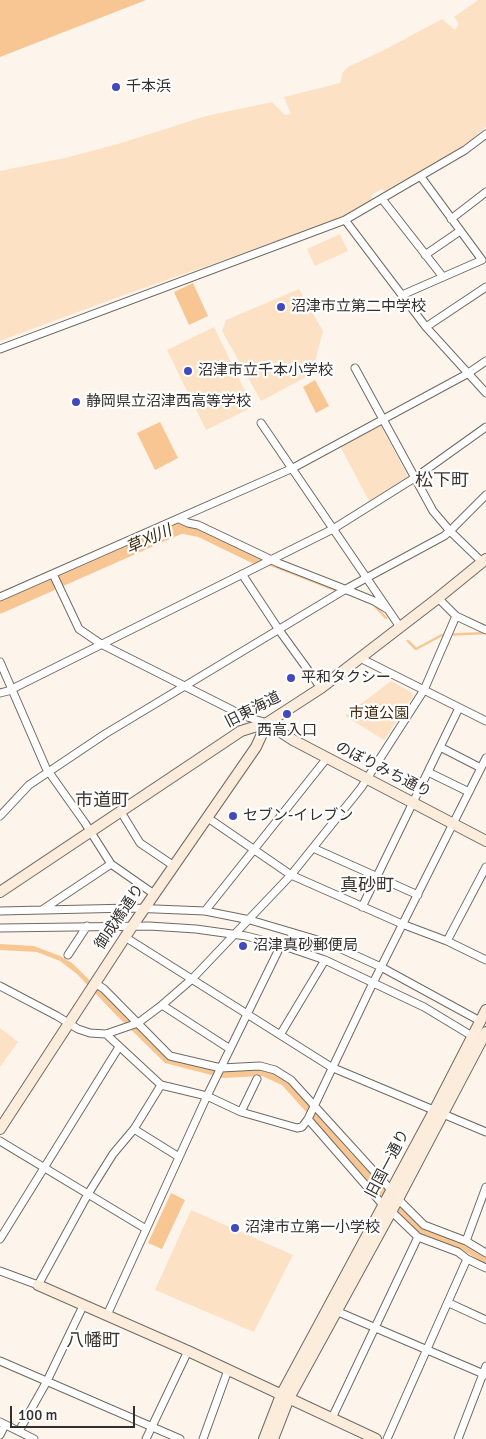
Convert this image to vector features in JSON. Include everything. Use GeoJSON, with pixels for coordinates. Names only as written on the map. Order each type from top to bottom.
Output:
{"type":"FeatureCollection","features":[{"type":"Feature","properties":{"kind":"street"},"geometry":{"type":"LineString","coordinates":[[0,348],[150,294],[345,220],[466,150],[486,134]]}},
{"type":"Feature","properties":{"kind":"street"},"geometry":{"type":"LineString","coordinates":[[402,295],[482,260],[421,177]]}},
{"type":"Feature","properties":{"kind":"street"},"geometry":{"type":"LineString","coordinates":[[451,219],[486,192]]}},
{"type":"Feature","properties":{"kind":"street"},"geometry":{"type":"LineString","coordinates":[[382,199],[443,277]]}},
{"type":"Feature","properties":{"kind":"street"},"geometry":{"type":"LineString","coordinates":[[345,220],[426,327],[486,393]]}},
{"type":"Feature","properties":{"kind":"street"},"geometry":{"type":"LineString","coordinates":[[425,255],[460,231]]}},
{"type":"Feature","properties":{"kind":"street"},"geometry":{"type":"LineString","coordinates":[[426,327],[486,287]]}},
{"type":"Feature","properties":{"kind":"street"},"geometry":{"type":"LineString","coordinates":[[0,597],[293,468],[486,362]]}},
{"type":"Feature","properties":{"kind":"street"},"geometry":{"type":"LineString","coordinates":[[355,368],[433,511],[450,532],[484,561]]}},
{"type":"Feature","properties":{"kind":"street"},"geometry":{"type":"LineString","coordinates":[[261,423],[400,627]]}},
{"type":"Feature","properties":{"kind":"street"},"geometry":{"type":"LineString","coordinates":[[0,693],[12,689],[333,529],[416,477],[486,427]]}},
{"type":"Feature","properties":{"kind":"street"},"geometry":{"type":"LineString","coordinates":[[0,816],[29,785],[105,734],[346,589],[450,532],[486,495]]}},
{"type":"Feature","properties":{"kind":"street"},"geometry":{"type":"LineString","coordinates":[[179,518],[271,559],[374,601],[388,610]]}},
{"type":"Feature","properties":{"kind":"street","name":"旧東海道"},"geometry":{"type":"LineString","coordinates":[[0,892],[241,731],[267,723],[321,688],[484,561]]}},
{"type":"Feature","properties":{"kind":"street"},"geometry":{"type":"LineString","coordinates":[[53,574],[79,629],[100,644],[244,716],[267,723]]}},
{"type":"Feature","properties":{"kind":"street"},"geometry":{"type":"LineString","coordinates":[[242,574],[321,688]]}},
{"type":"Feature","properties":{"kind":"street"},"geometry":{"type":"LineString","coordinates":[[438,598],[456,616],[486,630]]}},
{"type":"Feature","properties":{"kind":"street"},"geometry":{"type":"LineString","coordinates":[[0,986],[78,1029],[90,1033],[106,1034],[138,1023],[162,1005],[192,979],[250,920],[291,875],[361,788],[424,690],[456,616]]}},
{"type":"Feature","properties":{"kind":"street"},"geometry":{"type":"LineString","coordinates":[[360,658],[486,721]]}},
{"type":"Feature","properties":{"kind":"street"},"geometry":{"type":"LineString","coordinates":[[0,662],[49,771],[111,864],[154,894]]}},
{"type":"Feature","properties":{"kind":"street"},"geometry":{"type":"LineString","coordinates":[[362,907],[459,708]]}},
{"type":"Feature","properties":{"kind":"street","name":"のぼりみち通り"},"geometry":{"type":"LineString","coordinates":[[267,723],[292,740],[486,841]]}},
{"type":"Feature","properties":{"kind":"street","name":"御成橋通り"},"geometry":{"type":"LineString","coordinates":[[0,1129],[144,908],[256,747],[267,723]]}},
{"type":"Feature","properties":{"kind":"street"},"geometry":{"type":"LineString","coordinates":[[440,747],[481,768]]}},
{"type":"Feature","properties":{"kind":"street"},"geometry":{"type":"LineString","coordinates":[[206,911],[327,758]]}},
{"type":"Feature","properties":{"kind":"street"},"geometry":{"type":"LineString","coordinates":[[106,1034],[161,1085],[207,1096],[241,1112],[297,1128],[302,1127],[308,1119],[331,1067],[486,758]]}},
{"type":"Feature","properties":{"kind":"street"},"geometry":{"type":"LineString","coordinates":[[428,772],[469,792]]}},
{"type":"Feature","properties":{"kind":"street"},"geometry":{"type":"LineString","coordinates":[[121,812],[140,843],[174,866]]}},
{"type":"Feature","properties":{"kind":"street"},"geometry":{"type":"LineString","coordinates":[[208,818],[291,875],[402,924],[447,941],[486,960]]}},
{"type":"Feature","properties":{"kind":"street"},"geometry":{"type":"LineString","coordinates":[[313,848],[418,895]]}},
{"type":"Feature","properties":{"kind":"street"},"geometry":{"type":"LineString","coordinates":[[42,910],[111,864]]}},
{"type":"Feature","properties":{"kind":"street"},"geometry":{"type":"LineString","coordinates":[[447,941],[486,867]]}},
{"type":"Feature","properties":{"kind":"street"},"geometry":{"type":"LineString","coordinates":[[0,911],[144,908],[206,911],[250,920],[286,929],[328,943],[381,967],[480,1021]]}},
{"type":"Feature","properties":{"kind":"street"},"geometry":{"type":"LineString","coordinates":[[0,928],[133,925],[196,929],[236,935],[281,945],[325,960],[373,982],[424,1008],[479,1042]]}},
{"type":"Feature","properties":{"kind":"street"},"geometry":{"type":"LineString","coordinates":[[68,954],[88,926]]}},
{"type":"Feature","properties":{"kind":"street"},"geometry":{"type":"LineString","coordinates":[[125,937],[331,1067],[486,1132]]}},
{"type":"Feature","properties":{"kind":"street"},"geometry":{"type":"LineString","coordinates":[[107,1315],[207,1096],[281,945]]}},
{"type":"Feature","properties":{"kind":"street"},"geometry":{"type":"LineString","coordinates":[[280,1035],[325,960]]}},
{"type":"Feature","properties":{"kind":"street"},"geometry":{"type":"LineString","coordinates":[[93,986],[104,989],[170,1056],[221,1068],[260,1066],[275,1070],[291,1080],[391,1200],[418,1237],[458,1252],[467,1259],[486,1268]]}},
{"type":"Feature","properties":{"kind":"street"},"geometry":{"type":"LineString","coordinates":[[162,1005],[230,1049]]}},
{"type":"Feature","properties":{"kind":"street","name":"旧国一通り"},"geometry":{"type":"LineString","coordinates":[[479,1042],[480,1021],[486,1010]]}},
{"type":"Feature","properties":{"kind":"street","name":"旧国一通り"},"geometry":{"type":"LineString","coordinates":[[264,1439],[285,1396],[438,1112],[486,1032]]}},
{"type":"Feature","properties":{"kind":"street"},"geometry":{"type":"LineString","coordinates":[[0,1239],[119,1047]]}},
{"type":"Feature","properties":{"kind":"street"},"geometry":{"type":"LineString","coordinates":[[241,1112],[257,1079]]}},
{"type":"Feature","properties":{"kind":"street"},"geometry":{"type":"LineString","coordinates":[[38,1285],[88,1194],[113,1154],[134,1129],[161,1085]]}},
{"type":"Feature","properties":{"kind":"street"},"geometry":{"type":"LineString","coordinates":[[308,1119],[391,1200],[424,1225],[466,1241],[486,1253]]}},
{"type":"Feature","properties":{"kind":"street"},"geometry":{"type":"LineString","coordinates":[[134,1129],[179,1157]]}},
{"type":"Feature","properties":{"kind":"street"},"geometry":{"type":"LineString","coordinates":[[0,1141],[146,1229]]}},
{"type":"Feature","properties":{"kind":"street"},"geometry":{"type":"LineString","coordinates":[[466,1241],[486,1187]]}},
{"type":"Feature","properties":{"kind":"street","name":"旧国一通り"},"geometry":{"type":"LineString","coordinates":[[273,1439],[285,1396],[336,1311],[391,1200]]}},
{"type":"Feature","properties":{"kind":"street"},"geometry":{"type":"LineString","coordinates":[[332,1418],[418,1237]]}},
{"type":"Feature","properties":{"kind":"street"},"geometry":{"type":"LineString","coordinates":[[387,1439],[467,1259]]}},
{"type":"Feature","properties":{"kind":"street"},"geometry":{"type":"LineString","coordinates":[[0,1271],[38,1285],[188,1351],[376,1439]]}},
{"type":"Feature","properties":{"kind":"street"},"geometry":{"type":"LineString","coordinates":[[448,1303],[486,1320]]}},
{"type":"Feature","properties":{"kind":"street"},"geometry":{"type":"LineString","coordinates":[[19,1431],[47,1381],[83,1306]]}},
{"type":"Feature","properties":{"kind":"street"},"geometry":{"type":"LineString","coordinates":[[336,1311],[485,1374]]}},
{"type":"Feature","properties":{"kind":"street"},"geometry":{"type":"LineString","coordinates":[[146,1439],[188,1351]]}},
{"type":"Feature","properties":{"kind":"street"},"geometry":{"type":"LineString","coordinates":[[0,1361],[180,1439]]}},
{"type":"Feature","properties":{"kind":"street"},"geometry":{"type":"LineString","coordinates":[[458,1439],[485,1374],[486,1366]]}},
{"type":"Feature","properties":{"kind":"street"},"geometry":{"type":"LineString","coordinates":[[203,1439],[228,1370]]}},
{"type":"Feature","properties":{"kind":"street"},"geometry":{"type":"LineString","coordinates":[[0,1435],[2,1423],[34,1439]]}},
{"type":"Feature","properties":{"kind":"green space"},"geometry":{"type":"Polygon","coordinates":[[[478,0],[486,0],[486,126],[473,139],[455,152],[386,193],[382,189],[371,195],[374,200],[347,215],[0,341],[0,171],[69,157],[206,116],[272,102],[285,115],[291,114],[284,97],[340,83],[343,72],[348,67],[442,19],[455,30],[459,24],[454,17],[478,0]]]}},
{"type":"Feature","properties":{"kind":"green space"},"geometry":{"type":"Polygon","coordinates":[[[340,234],[348,251],[315,266],[307,249],[340,234]]]}},
{"type":"Feature","properties":{"kind":"green space"},"geometry":{"type":"Polygon","coordinates":[[[299,289],[323,331],[312,374],[261,401],[222,331],[226,320],[299,289]]]}},
{"type":"Feature","properties":{"kind":"green space"},"geometry":{"type":"Polygon","coordinates":[[[214,327],[253,407],[206,430],[167,350],[214,327]]]}},
{"type":"Feature","properties":{"kind":"green space"},"geometry":{"type":"Polygon","coordinates":[[[381,426],[408,477],[369,501],[340,446],[381,426]]]}},
{"type":"Feature","properties":{"kind":"green space","name":"市道公園"},"geometry":{"type":"Polygon","coordinates":[[[391,681],[411,692],[413,696],[384,740],[345,716],[391,681]]]}},
{"type":"Feature","properties":{"kind":"green space"},"geometry":{"type":"Polygon","coordinates":[[[0,1028],[18,1042],[0,1067],[0,1028]]]}},
{"type":"Feature","properties":{"kind":"green space"},"geometry":{"type":"Polygon","coordinates":[[[191,1210],[293,1255],[254,1332],[155,1290],[191,1210]]]}},
{"type":"Feature","properties":{"kind":"shaded area"},"geometry":{"type":"Polygon","coordinates":[[[0,0],[146,0],[0,57],[0,0]]]}},
{"type":"Feature","properties":{"kind":"shaded area"},"geometry":{"type":"Polygon","coordinates":[[[193,283],[208,316],[189,325],[174,292],[193,283]]]}},
{"type":"Feature","properties":{"kind":"shaded area"},"geometry":{"type":"Polygon","coordinates":[[[315,380],[329,406],[316,413],[303,387],[315,380]]]}},
{"type":"Feature","properties":{"kind":"shaded area"},"geometry":{"type":"Polygon","coordinates":[[[160,422],[178,458],[155,470],[137,433],[160,422]]]}},
{"type":"Feature","properties":{"kind":"shaded area"},"geometry":{"type":"Polygon","coordinates":[[[0,944],[34,946],[72,963],[168,1057],[185,1063],[262,1068],[278,1074],[292,1086],[350,1152],[423,1228],[457,1241],[486,1257],[486,1265],[463,1250],[418,1233],[378,1192],[282,1085],[262,1076],[223,1078],[165,1063],[77,974],[60,961],[37,952],[0,950],[0,944]]]}},
{"type":"Feature","properties":{"kind":"shaded area"},"geometry":{"type":"Polygon","coordinates":[[[171,1193],[185,1200],[162,1249],[148,1243],[171,1193]]]}},
{"type":"Feature","properties":{"kind":"waterway","name":"草刈川"},"geometry":{"type":"LineString","coordinates":[[63,578],[181,526],[201,530],[263,560]]}},
{"type":"Feature","properties":{"kind":"waterway","name":"草刈川"},"geometry":{"type":"LineString","coordinates":[[269,564],[338,591]]}},
{"type":"Feature","properties":{"kind":"waterway","name":"草刈川"},"geometry":{"type":"LineString","coordinates":[[0,606],[50,584]]}},
{"type":"Feature","properties":{"kind":"waterway","name":"草刈川"},"geometry":{"type":"LineString","coordinates":[[373,604],[386,618]]}},
{"type":"Feature","properties":{"kind":"waterway","name":"草刈川"},"geometry":{"type":"LineString","coordinates":[[408,641],[416,649],[442,635],[486,633]]}},
{"type":"Feature","properties":{"kind":"place","name":"千本浜"},"geometry":{"type":"Point","coordinates":[116,87]}},
{"type":"Feature","properties":{"kind":"place","name":"沼津市立第二中学校"},"geometry":{"type":"Point","coordinates":[281,307]}},
{"type":"Feature","properties":{"kind":"place","name":"沼津市立千本小学校"},"geometry":{"type":"Point","coordinates":[188,371]}},
{"type":"Feature","properties":{"kind":"place","name":"静岡県立沼津西高等学校"},"geometry":{"type":"Point","coordinates":[76,402]}},
{"type":"Feature","properties":{"kind":"place","name":"平和タクシー"},"geometry":{"type":"Point","coordinates":[291,678]}},
{"type":"Feature","properties":{"kind":"place","name":"西高入口"},"geometry":{"type":"Point","coordinates":[287,714]}},
{"type":"Feature","properties":{"kind":"place","name":"セブン-イレブン"},"geometry":{"type":"Point","coordinates":[233,816]}},
{"type":"Feature","properties":{"kind":"place","name":"沼津真砂郵便局"},"geometry":{"type":"Point","coordinates":[243,946]}},
{"type":"Feature","properties":{"kind":"place","name":"沼津市立第一小学校"},"geometry":{"type":"Point","coordinates":[235,1228]}},
{"type":"Feature","properties":{"kind":"district","name":"松下町"},"geometry":{"type":"Point","coordinates":[442,481]}},
{"type":"Feature","properties":{"kind":"district","name":"市道町"},"geometry":{"type":"Point","coordinates":[102,801]}},
{"type":"Feature","properties":{"kind":"district","name":"真砂町"},"geometry":{"type":"Point","coordinates":[367,886]}},
{"type":"Feature","properties":{"kind":"district","name":"八幡町"},"geometry":{"type":"Point","coordinates":[93,1341]}}]}
